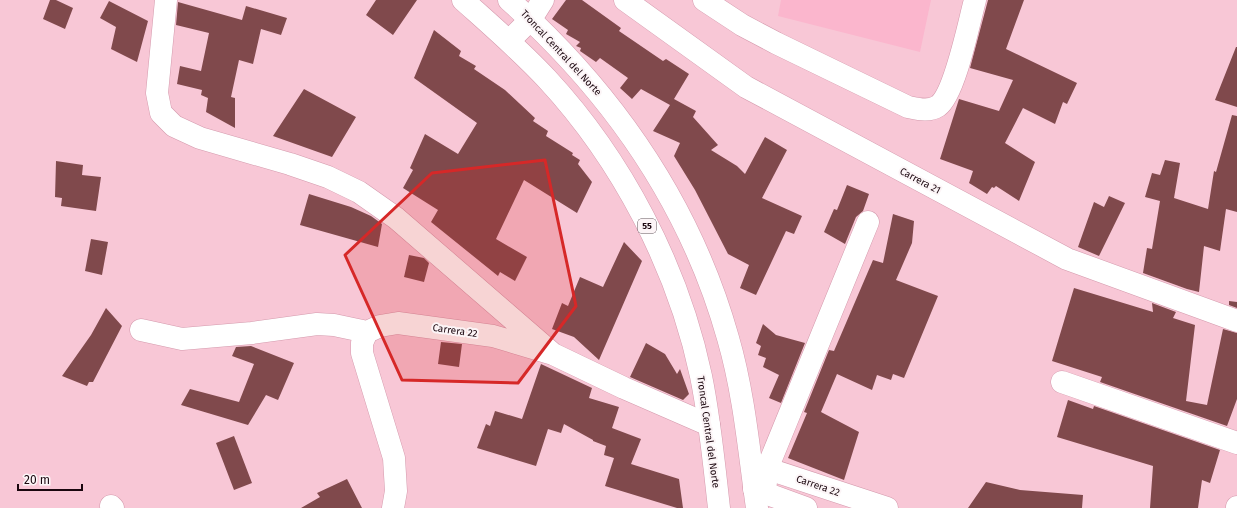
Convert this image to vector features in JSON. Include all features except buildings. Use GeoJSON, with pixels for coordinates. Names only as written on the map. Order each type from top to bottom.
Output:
{"type":"FeatureCollection","features":[{"type":"Feature","properties":{"kind":"main road"},"geometry":{"type":"LineString","coordinates":[[166,0],[157,93],[161,113],[174,126],[200,138],[290,164],[328,177],[359,192],[396,218],[553,354]]}},
{"type":"Feature","properties":{"kind":"main road","name":"Troncal Central del Norte"},"geometry":{"type":"LineString","coordinates":[[463,0],[509,41],[548,80],[585,125],[619,175],[650,231],[676,294],[691,339],[701,376],[709,425],[719,508]]}},
{"type":"Feature","properties":{"kind":"main road","name":"Troncal Central del Norte"},"geometry":{"type":"LineString","coordinates":[[509,0],[531,19],[589,80],[623,122],[655,171],[686,228],[703,265],[728,339],[745,418],[758,466],[759,497]]}},
{"type":"Feature","properties":{"kind":"main road"},"geometry":{"type":"LineString","coordinates":[[509,41],[531,19],[543,0]]}},
{"type":"Feature","properties":{"kind":"main road","name":"Carrera 21"},"geometry":{"type":"LineString","coordinates":[[625,0],[746,87],[1067,260],[1237,321]]}},
{"type":"Feature","properties":{"kind":"main road"},"geometry":{"type":"LineString","coordinates":[[704,0],[742,25],[776,44],[908,107],[923,110],[937,106],[945,99],[952,86],[975,0]]}},
{"type":"Feature","properties":{"kind":"main road"},"geometry":{"type":"LineString","coordinates":[[758,466],[868,222]]}},
{"type":"Feature","properties":{"kind":"main road","name":"Carrera 22"},"geometry":{"type":"LineString","coordinates":[[367,332],[380,326],[398,323],[493,336],[553,354],[624,388],[709,425]]}},
{"type":"Feature","properties":{"kind":"main road"},"geometry":{"type":"LineString","coordinates":[[141,330],[182,339],[252,333],[317,324],[334,325],[367,332],[362,342],[362,353],[394,458],[396,491],[393,508]]}},
{"type":"Feature","properties":{"kind":"main road"},"geometry":{"type":"LineString","coordinates":[[1062,382],[1237,443]]}},
{"type":"Feature","properties":{"kind":"main road","name":"Carrera 22"},"geometry":{"type":"LineString","coordinates":[[758,466],[887,508]]}},
{"type":"Feature","properties":{"kind":"main road"},"geometry":{"type":"LineString","coordinates":[[759,497],[806,508]]}},
{"type":"Feature","properties":{"kind":"highlighted area"},"geometry":{"type":"Polygon","coordinates":[[[545,160],[576,306],[518,383],[402,380],[345,255],[432,173],[545,160]]]}},
{"type":"Feature","properties":{"kind":"shaded area"},"geometry":{"type":"Polygon","coordinates":[[[781,0],[931,0],[920,52],[778,16],[781,0]]]}}]}
